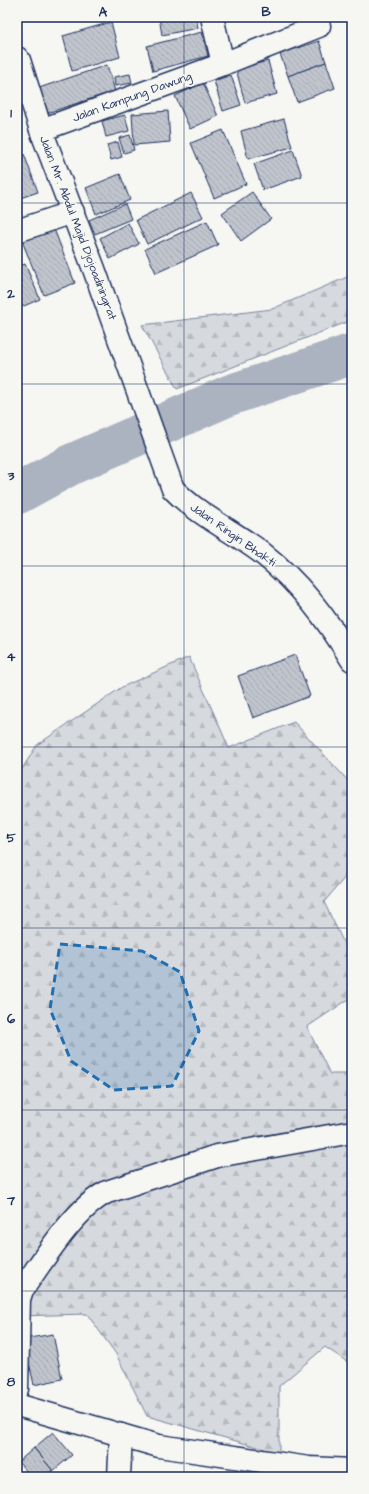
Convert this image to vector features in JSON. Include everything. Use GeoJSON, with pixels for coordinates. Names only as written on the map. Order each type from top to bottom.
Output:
{"type":"FeatureCollection","features":[{"type":"Feature","properties":{"kind":"street"},"geometry":{"type":"LineString","coordinates":[[212,17],[223,64]]}},
{"type":"Feature","properties":{"kind":"street","name":"Jalan Kampung Dawung"},"geometry":{"type":"LineString","coordinates":[[41,130],[223,64],[319,26]]}},
{"type":"Feature","properties":{"kind":"street","name":"Jalan Mr. Abdul Majid Djojoadiningrat"},"geometry":{"type":"LineString","coordinates":[[18,56],[41,130],[73,212],[140,397]]}},
{"type":"Feature","properties":{"kind":"street"},"geometry":{"type":"LineString","coordinates":[[17,231],[73,212]]}},
{"type":"Feature","properties":{"kind":"street","name":"Jalan Ringin Bhakti"},"geometry":{"type":"LineString","coordinates":[[140,397],[173,489],[184,500],[262,553],[299,586],[322,613],[352,660]]}},
{"type":"Feature","properties":{"kind":"street"},"geometry":{"type":"LineString","coordinates":[[17,1389],[18,1313],[22,1290],[57,1241],[95,1198],[107,1192],[217,1156],[352,1132]]}},
{"type":"Feature","properties":{"kind":"street"},"geometry":{"type":"LineString","coordinates":[[17,1405],[160,1446],[309,1468],[352,1470]]}},
{"type":"Feature","properties":{"kind":"street"},"geometry":{"type":"LineString","coordinates":[[119,1477],[121,1435]]}},
{"type":"Feature","properties":{"kind":"highlighted area"},"geometry":{"type":"Polygon","coordinates":[[[60,944],[142,951],[180,972],[199,1031],[172,1086],[114,1090],[71,1061],[50,1009],[60,944]]]}},
{"type":"Feature","properties":{"kind":"green space"},"geometry":{"type":"Polygon","coordinates":[[[352,275],[352,320],[177,389],[142,325],[272,309],[352,275]]]}},
{"type":"Feature","properties":{"kind":"green space"},"geometry":{"type":"Polygon","coordinates":[[[189,657],[229,748],[294,722],[352,785],[352,869],[324,902],[352,960],[352,997],[307,1027],[330,1074],[352,1074],[352,1365],[325,1347],[279,1386],[279,1453],[147,1416],[116,1354],[87,1314],[17,1316],[17,777],[37,745],[122,687],[189,657]]]}},
{"type":"Feature","properties":{"kind":"building"},"geometry":{"type":"Polygon","coordinates":[[[159,17],[196,17],[198,28],[162,35],[159,17]]]}},
{"type":"Feature","properties":{"kind":"building"},"geometry":{"type":"Polygon","coordinates":[[[111,22],[120,57],[72,71],[63,36],[111,22]]]}},
{"type":"Feature","properties":{"kind":"building"},"geometry":{"type":"Polygon","coordinates":[[[202,32],[208,56],[153,71],[147,46],[202,32]]]}},
{"type":"Feature","properties":{"kind":"building"},"geometry":{"type":"Polygon","coordinates":[[[319,41],[326,62],[288,76],[280,54],[319,41]]]}},
{"type":"Feature","properties":{"kind":"building"},"geometry":{"type":"Polygon","coordinates":[[[268,61],[277,94],[245,103],[236,69],[268,61]]]}},
{"type":"Feature","properties":{"kind":"building"},"geometry":{"type":"Polygon","coordinates":[[[326,62],[335,88],[297,102],[288,76],[326,62]]]}},
{"type":"Feature","properties":{"kind":"building"},"geometry":{"type":"Polygon","coordinates":[[[107,65],[115,91],[47,113],[39,88],[107,65]]]}},
{"type":"Feature","properties":{"kind":"building"},"geometry":{"type":"Polygon","coordinates":[[[130,74],[132,83],[115,86],[114,77],[130,74]]]}},
{"type":"Feature","properties":{"kind":"building"},"geometry":{"type":"Polygon","coordinates":[[[231,75],[241,105],[223,111],[214,81],[231,75]]]}},
{"type":"Feature","properties":{"kind":"building"},"geometry":{"type":"Polygon","coordinates":[[[203,83],[218,116],[190,129],[175,96],[203,83]]]}},
{"type":"Feature","properties":{"kind":"building"},"geometry":{"type":"Polygon","coordinates":[[[168,111],[170,142],[134,145],[132,114],[168,111]]]}},
{"type":"Feature","properties":{"kind":"building"},"geometry":{"type":"Polygon","coordinates":[[[125,115],[129,131],[106,137],[102,121],[125,115]]]}},
{"type":"Feature","properties":{"kind":"building"},"geometry":{"type":"Polygon","coordinates":[[[284,119],[292,147],[248,159],[241,131],[284,119]]]}},
{"type":"Feature","properties":{"kind":"building"},"geometry":{"type":"Polygon","coordinates":[[[223,130],[246,184],[214,198],[191,143],[223,130]]]}},
{"type":"Feature","properties":{"kind":"building"},"geometry":{"type":"Polygon","coordinates":[[[130,135],[134,150],[124,153],[119,138],[130,135]]]}},
{"type":"Feature","properties":{"kind":"building"},"geometry":{"type":"Polygon","coordinates":[[[118,142],[122,157],[111,160],[107,145],[118,142]]]}},
{"type":"Feature","properties":{"kind":"building"},"geometry":{"type":"Polygon","coordinates":[[[293,150],[302,176],[263,190],[254,164],[293,150]]]}},
{"type":"Feature","properties":{"kind":"building"},"geometry":{"type":"Polygon","coordinates":[[[24,154],[38,192],[17,199],[17,156],[24,154]]]}},
{"type":"Feature","properties":{"kind":"building"},"geometry":{"type":"Polygon","coordinates":[[[120,174],[130,200],[96,214],[86,188],[120,174]]]}},
{"type":"Feature","properties":{"kind":"building"},"geometry":{"type":"Polygon","coordinates":[[[252,192],[271,219],[241,241],[222,213],[252,192]]]}},
{"type":"Feature","properties":{"kind":"building"},"geometry":{"type":"Polygon","coordinates":[[[191,193],[203,217],[147,244],[136,220],[191,193]]]}},
{"type":"Feature","properties":{"kind":"building"},"geometry":{"type":"Polygon","coordinates":[[[125,204],[131,219],[95,234],[89,220],[125,204]]]}},
{"type":"Feature","properties":{"kind":"building"},"geometry":{"type":"Polygon","coordinates":[[[207,221],[218,245],[156,273],[145,249],[207,221]]]}},
{"type":"Feature","properties":{"kind":"building"},"geometry":{"type":"Polygon","coordinates":[[[128,223],[139,244],[110,259],[100,238],[128,223]]]}},
{"type":"Feature","properties":{"kind":"building"},"geometry":{"type":"Polygon","coordinates":[[[54,229],[75,283],[44,295],[22,241],[54,229]]]}},
{"type":"Feature","properties":{"kind":"building"},"geometry":{"type":"Polygon","coordinates":[[[25,264],[40,299],[17,309],[17,267],[25,264]]]}},
{"type":"Feature","properties":{"kind":"building"},"geometry":{"type":"Polygon","coordinates":[[[295,655],[310,696],[253,718],[238,676],[295,655]]]}},
{"type":"Feature","properties":{"kind":"building"},"geometry":{"type":"Polygon","coordinates":[[[53,1334],[62,1379],[34,1385],[24,1339],[53,1334]]]}},
{"type":"Feature","properties":{"kind":"building"},"geometry":{"type":"Polygon","coordinates":[[[53,1432],[72,1455],[53,1471],[34,1448],[53,1432]]]}},
{"type":"Feature","properties":{"kind":"building"},"geometry":{"type":"Polygon","coordinates":[[[34,1448],[53,1471],[46,1477],[32,1477],[18,1462],[34,1448]]]}},
{"type":"Feature","properties":{"kind":"waterway"},"geometry":{"type":"LineString","coordinates":[[17,494],[72,464],[230,395],[352,354]]}}]}
